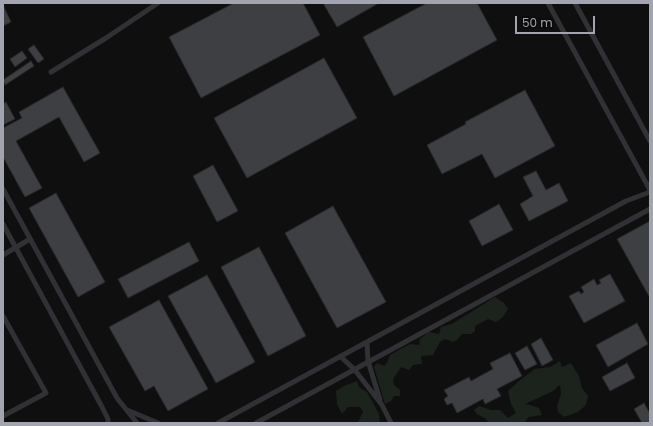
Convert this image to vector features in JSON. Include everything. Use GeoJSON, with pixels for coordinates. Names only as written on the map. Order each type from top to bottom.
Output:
{"type":"FeatureCollection","features":[{"type":"Feature","properties":{"kind":"lane"},"geometry":{"type":"LineString","coordinates":[[51,72],[106,38],[158,3]]}},
{"type":"Feature","properties":{"kind":"lane"},"geometry":{"type":"LineString","coordinates":[[218,423],[626,201],[650,191],[548,3]]}},
{"type":"Feature","properties":{"kind":"lane"},"geometry":{"type":"LineString","coordinates":[[575,3],[650,141]]}},
{"type":"Feature","properties":{"kind":"lane"},"geometry":{"type":"LineString","coordinates":[[3,189],[117,398],[136,423]]}},
{"type":"Feature","properties":{"kind":"lane"},"geometry":{"type":"LineString","coordinates":[[256,423],[650,209]]}},
{"type":"Feature","properties":{"kind":"lane"},"geometry":{"type":"LineString","coordinates":[[3,224],[108,422]]}},
{"type":"Feature","properties":{"kind":"lane"},"geometry":{"type":"LineString","coordinates":[[3,255],[30,239]]}},
{"type":"Feature","properties":{"kind":"lane"},"geometry":{"type":"LineString","coordinates":[[3,316],[46,393],[3,416]]}},
{"type":"Feature","properties":{"kind":"lane"},"geometry":{"type":"LineString","coordinates":[[367,342],[368,361],[382,405],[391,423]]}},
{"type":"Feature","properties":{"kind":"lane"},"geometry":{"type":"LineString","coordinates":[[341,357],[354,369],[382,405]]}},
{"type":"Feature","properties":{"kind":"lane"},"geometry":{"type":"LineString","coordinates":[[125,409],[158,423]]}},
{"type":"Feature","properties":{"kind":"shaded area"},"geometry":{"type":"Polygon","coordinates":[[[495,297],[504,303],[508,309],[502,318],[496,322],[488,319],[475,326],[475,331],[471,334],[462,334],[453,342],[445,339],[440,342],[433,355],[421,356],[422,364],[413,365],[409,370],[401,367],[393,379],[394,385],[400,390],[400,396],[394,396],[391,401],[385,404],[374,367],[377,363],[384,366],[390,355],[410,344],[419,345],[420,339],[429,332],[439,334],[441,327],[452,324],[495,297]]]}},
{"type":"Feature","properties":{"kind":"shaded area"},"geometry":{"type":"Polygon","coordinates":[[[560,361],[562,367],[571,363],[579,376],[582,388],[588,396],[586,405],[578,412],[564,417],[558,412],[557,406],[561,394],[560,385],[553,391],[525,404],[539,408],[542,415],[529,417],[524,423],[488,423],[486,419],[477,414],[474,410],[479,406],[491,410],[500,410],[508,418],[516,413],[511,404],[508,391],[535,369],[550,367],[560,361]]]}},
{"type":"Feature","properties":{"kind":"shaded area"},"geometry":{"type":"Polygon","coordinates":[[[357,381],[359,387],[367,392],[379,414],[380,423],[358,423],[363,411],[360,407],[348,407],[342,414],[337,404],[336,391],[357,381]]]}},
{"type":"Feature","properties":{"kind":"building"},"geometry":{"type":"Polygon","coordinates":[[[234,3],[303,3],[320,35],[201,98],[169,37],[234,3]]]}},
{"type":"Feature","properties":{"kind":"building"},"geometry":{"type":"Polygon","coordinates":[[[323,3],[379,3],[337,27],[323,3]]]}},
{"type":"Feature","properties":{"kind":"building"},"geometry":{"type":"Polygon","coordinates":[[[427,3],[477,3],[497,40],[394,96],[363,37],[427,3]]]}},
{"type":"Feature","properties":{"kind":"building"},"geometry":{"type":"Polygon","coordinates":[[[4,7],[11,22],[3,26],[3,8],[4,7]]]}},
{"type":"Feature","properties":{"kind":"building"},"geometry":{"type":"Polygon","coordinates":[[[34,45],[44,59],[38,63],[28,49],[34,45]]]}},
{"type":"Feature","properties":{"kind":"building"},"geometry":{"type":"Polygon","coordinates":[[[22,51],[27,58],[15,67],[10,59],[22,51]]]}},
{"type":"Feature","properties":{"kind":"building"},"geometry":{"type":"Polygon","coordinates":[[[324,58],[357,118],[247,178],[214,118],[324,58]]]}},
{"type":"Feature","properties":{"kind":"building"},"geometry":{"type":"Polygon","coordinates":[[[31,61],[34,66],[5,85],[3,80],[31,61]]]}},
{"type":"Feature","properties":{"kind":"building"},"geometry":{"type":"Polygon","coordinates":[[[63,87],[100,153],[84,162],[59,117],[16,141],[42,188],[25,197],[3,157],[3,128],[22,118],[19,112],[63,87]]]}},
{"type":"Feature","properties":{"kind":"building"},"geometry":{"type":"Polygon","coordinates":[[[525,90],[555,146],[495,178],[482,154],[442,174],[427,145],[466,124],[465,122],[525,90]]]}},
{"type":"Feature","properties":{"kind":"building"},"geometry":{"type":"Polygon","coordinates":[[[6,102],[15,119],[3,125],[3,104],[6,102]]]}},
{"type":"Feature","properties":{"kind":"building"},"geometry":{"type":"Polygon","coordinates":[[[213,165],[238,211],[217,222],[193,176],[213,165]]]}},
{"type":"Feature","properties":{"kind":"building"},"geometry":{"type":"Polygon","coordinates":[[[536,171],[546,190],[559,183],[568,201],[529,221],[520,204],[533,196],[523,177],[536,171]]]}},
{"type":"Feature","properties":{"kind":"building"},"geometry":{"type":"Polygon","coordinates":[[[56,193],[105,282],[78,297],[29,208],[56,193]]]}},
{"type":"Feature","properties":{"kind":"building"},"geometry":{"type":"Polygon","coordinates":[[[499,204],[513,230],[482,246],[469,221],[499,204]]]}},
{"type":"Feature","properties":{"kind":"building"},"geometry":{"type":"Polygon","coordinates":[[[333,206],[386,302],[337,328],[285,233],[333,206]]]}},
{"type":"Feature","properties":{"kind":"building"},"geometry":{"type":"Polygon","coordinates":[[[650,221],[650,298],[617,239],[650,221]]]}},
{"type":"Feature","properties":{"kind":"building"},"geometry":{"type":"Polygon","coordinates":[[[189,242],[199,261],[128,298],[118,279],[189,242]]]}},
{"type":"Feature","properties":{"kind":"building"},"geometry":{"type":"Polygon","coordinates":[[[259,247],[306,336],[268,356],[221,267],[259,247]]]}},
{"type":"Feature","properties":{"kind":"building"},"geometry":{"type":"Polygon","coordinates":[[[610,274],[625,301],[584,323],[569,296],[579,291],[581,294],[584,292],[581,287],[594,279],[597,285],[601,283],[599,280],[610,274]]]}},
{"type":"Feature","properties":{"kind":"building"},"geometry":{"type":"Polygon","coordinates":[[[207,275],[255,362],[216,383],[168,296],[207,275]]]}},
{"type":"Feature","properties":{"kind":"building"},"geometry":{"type":"Polygon","coordinates":[[[159,300],[208,389],[168,411],[154,386],[145,391],[109,327],[159,300]]]}},
{"type":"Feature","properties":{"kind":"building"},"geometry":{"type":"Polygon","coordinates":[[[637,323],[648,344],[608,367],[596,345],[637,323]]]}},
{"type":"Feature","properties":{"kind":"building"},"geometry":{"type":"Polygon","coordinates":[[[541,338],[553,360],[542,366],[531,344],[541,338]]]}},
{"type":"Feature","properties":{"kind":"building"},"geometry":{"type":"Polygon","coordinates":[[[527,346],[537,364],[525,370],[515,353],[527,346]]]}},
{"type":"Feature","properties":{"kind":"building"},"geometry":{"type":"Polygon","coordinates":[[[510,353],[522,376],[497,389],[501,396],[485,404],[483,399],[457,413],[452,403],[447,405],[444,399],[448,396],[444,390],[469,377],[471,381],[493,369],[490,363],[510,353]]]}},
{"type":"Feature","properties":{"kind":"building"},"geometry":{"type":"Polygon","coordinates":[[[627,363],[635,378],[610,391],[602,377],[627,363]]]}},
{"type":"Feature","properties":{"kind":"building"},"geometry":{"type":"Polygon","coordinates":[[[644,403],[650,414],[650,423],[642,423],[634,409],[644,403]]]}}]}
